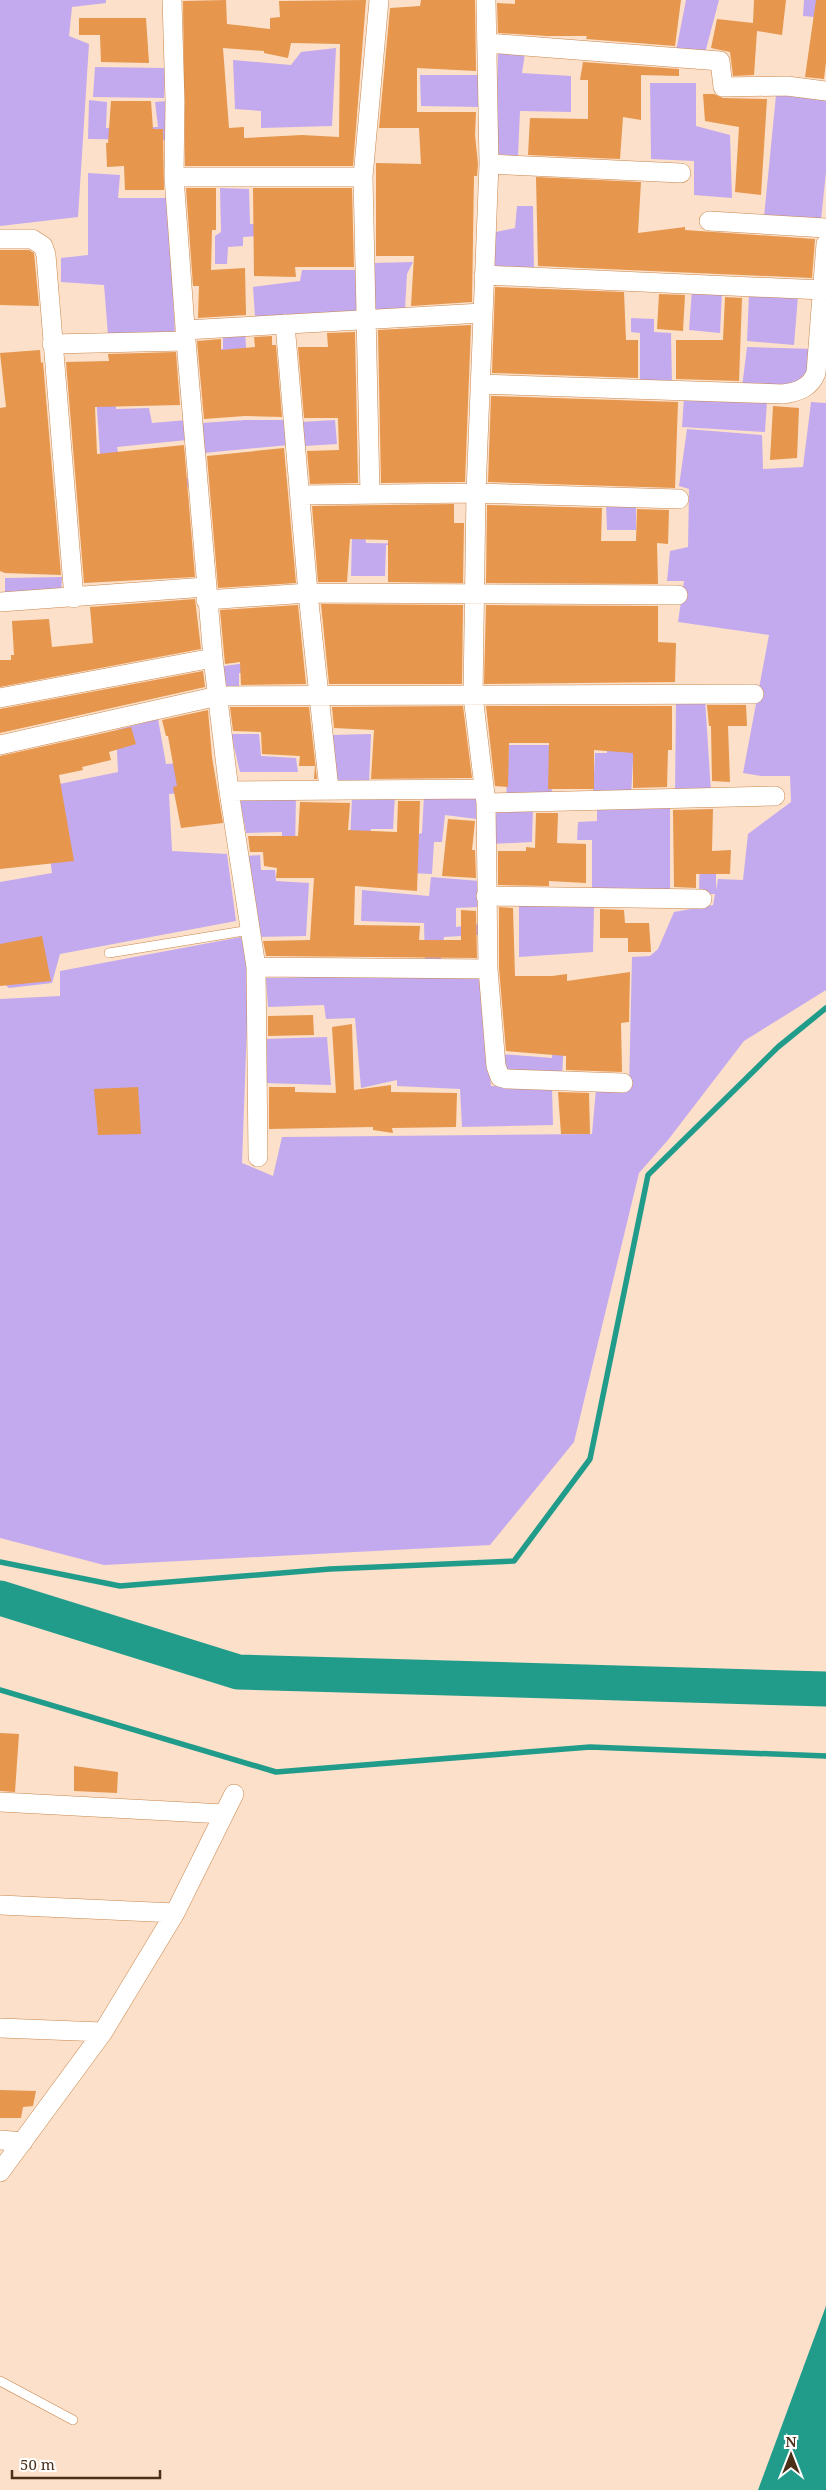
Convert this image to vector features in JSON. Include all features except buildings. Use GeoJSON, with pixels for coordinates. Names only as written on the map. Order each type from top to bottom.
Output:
{"type":"FeatureCollection","features":[{"type":"Feature","properties":{"kind":"street"},"geometry":{"type":"LineString","coordinates":[[172,0],[175,100],[174,177],[206,594],[229,791],[256,967],[258,1156]]}},
{"type":"Feature","properties":{"kind":"street"},"geometry":{"type":"LineString","coordinates":[[370,494],[363,178],[379,0]]}},
{"type":"Feature","properties":{"kind":"street"},"geometry":{"type":"LineString","coordinates":[[486,0],[489,164],[476,493],[472,696],[485,796],[488,969],[496,1066],[500,1077],[507,1079],[624,1082]]}},
{"type":"Feature","properties":{"kind":"street"},"geometry":{"type":"LineString","coordinates":[[487,43],[720,60],[723,87],[787,86],[826,91]]}},
{"type":"Feature","properties":{"kind":"street"},"geometry":{"type":"LineString","coordinates":[[489,164],[681,173]]}},
{"type":"Feature","properties":{"kind":"street"},"geometry":{"type":"LineString","coordinates":[[174,177],[363,178]]}},
{"type":"Feature","properties":{"kind":"street"},"geometry":{"type":"LineString","coordinates":[[709,221],[826,228]]}},
{"type":"Feature","properties":{"kind":"street"},"geometry":{"type":"LineString","coordinates":[[0,239],[32,239],[43,246],[74,598]]}},
{"type":"Feature","properties":{"kind":"street"},"geometry":{"type":"LineString","coordinates":[[480,384],[783,394],[796,392],[806,387],[813,380],[816,373],[826,244]]}},
{"type":"Feature","properties":{"kind":"street"},"geometry":{"type":"LineString","coordinates":[[484,275],[823,290]]}},
{"type":"Feature","properties":{"kind":"street"},"geometry":{"type":"LineString","coordinates":[[52,344],[185,335],[285,324],[482,313]]}},
{"type":"Feature","properties":{"kind":"street"},"geometry":{"type":"LineString","coordinates":[[285,324],[308,593],[329,790]]}},
{"type":"Feature","properties":{"kind":"street"},"geometry":{"type":"LineString","coordinates":[[300,495],[476,493],[679,499]]}},
{"type":"Feature","properties":{"kind":"street"},"geometry":{"type":"LineString","coordinates":[[0,602],[206,594],[474,593],[678,595]]}},
{"type":"Feature","properties":{"kind":"street"},"geometry":{"type":"LineString","coordinates":[[0,698],[213,658]]}},
{"type":"Feature","properties":{"kind":"street"},"geometry":{"type":"LineString","coordinates":[[0,745],[218,696],[754,694]]}},
{"type":"Feature","properties":{"kind":"street"},"geometry":{"type":"LineString","coordinates":[[229,791],[329,790],[485,796],[775,796]]}},
{"type":"Feature","properties":{"kind":"street"},"geometry":{"type":"LineString","coordinates":[[486,896],[702,898]]}},
{"type":"Feature","properties":{"kind":"street"},"geometry":{"type":"LineString","coordinates":[[256,967],[488,969]]}},
{"type":"Feature","properties":{"kind":"street"},"geometry":{"type":"LineString","coordinates":[[0,2172],[103,2032],[175,1913],[234,1794]]}},
{"type":"Feature","properties":{"kind":"street"},"geometry":{"type":"LineString","coordinates":[[0,1802],[224,1814]]}},
{"type":"Feature","properties":{"kind":"street"},"geometry":{"type":"LineString","coordinates":[[0,1904],[175,1913]]}},
{"type":"Feature","properties":{"kind":"street"},"geometry":{"type":"LineString","coordinates":[[0,2028],[103,2032]]}},
{"type":"Feature","properties":{"kind":"street"},"geometry":{"type":"LineString","coordinates":[[0,2140],[23,2142]]}},
{"type":"Feature","properties":{"kind":"lane"},"geometry":{"type":"LineString","coordinates":[[109,953],[250,930]]}},
{"type":"Feature","properties":{"kind":"lane"},"geometry":{"type":"LineString","coordinates":[[0,2381],[73,2420]]}},
{"type":"Feature","properties":{"kind":"shaded area"},"geometry":{"type":"Polygon","coordinates":[[[0,0],[106,0],[106,3],[72,7],[69,36],[89,44],[78,217],[0,226],[0,0]]]}},
{"type":"Feature","properties":{"kind":"shaded area"},"geometry":{"type":"Polygon","coordinates":[[[686,0],[719,0],[705,53],[676,51],[686,0]]]}},
{"type":"Feature","properties":{"kind":"shaded area"},"geometry":{"type":"Polygon","coordinates":[[[804,0],[826,0],[826,18],[803,16],[804,0]]]}},
{"type":"Feature","properties":{"kind":"shaded area"},"geometry":{"type":"Polygon","coordinates":[[[336,48],[332,126],[261,128],[261,111],[235,109],[233,60],[291,65],[301,52],[336,48]]]}},
{"type":"Feature","properties":{"kind":"shaded area"},"geometry":{"type":"Polygon","coordinates":[[[498,52],[525,53],[522,73],[571,76],[571,112],[520,111],[518,156],[496,154],[498,52]]]}},
{"type":"Feature","properties":{"kind":"shaded area"},"geometry":{"type":"Polygon","coordinates":[[[95,67],[165,68],[164,98],[93,97],[95,67]]]}},
{"type":"Feature","properties":{"kind":"shaded area"},"geometry":{"type":"Polygon","coordinates":[[[420,75],[479,75],[479,107],[421,106],[420,75]]]}},
{"type":"Feature","properties":{"kind":"shaded area"},"geometry":{"type":"Polygon","coordinates":[[[650,83],[696,83],[696,126],[730,135],[732,198],[694,195],[694,161],[651,159],[650,83]]]}},
{"type":"Feature","properties":{"kind":"shaded area"},"geometry":{"type":"Polygon","coordinates":[[[776,95],[826,99],[826,172],[821,220],[764,217],[776,95]]]}},
{"type":"Feature","properties":{"kind":"shaded area"},"geometry":{"type":"Polygon","coordinates":[[[89,100],[107,102],[106,128],[158,127],[155,102],[167,101],[169,140],[88,139],[89,100]]]}},
{"type":"Feature","properties":{"kind":"shaded area"},"geometry":{"type":"Polygon","coordinates":[[[88,173],[120,175],[118,198],[168,198],[175,334],[108,335],[104,285],[61,282],[61,258],[88,255],[88,173]]]}},
{"type":"Feature","properties":{"kind":"shaded area"},"geometry":{"type":"Polygon","coordinates":[[[220,188],[249,189],[250,224],[291,224],[282,235],[243,237],[243,246],[228,247],[227,264],[215,264],[215,236],[221,232],[220,188]]]}},
{"type":"Feature","properties":{"kind":"shaded area"},"geometry":{"type":"Polygon","coordinates":[[[517,206],[533,206],[534,272],[490,268],[491,233],[515,228],[517,206]]]}},
{"type":"Feature","properties":{"kind":"shaded area"},"geometry":{"type":"Polygon","coordinates":[[[413,262],[407,274],[405,309],[375,311],[373,263],[413,262]]]}},
{"type":"Feature","properties":{"kind":"shaded area"},"geometry":{"type":"Polygon","coordinates":[[[302,270],[361,270],[364,312],[255,317],[253,287],[300,281],[302,270]]]}},
{"type":"Feature","properties":{"kind":"shaded area"},"geometry":{"type":"Polygon","coordinates":[[[692,290],[722,292],[720,333],[689,330],[692,290]]]}},
{"type":"Feature","properties":{"kind":"shaded area"},"geometry":{"type":"Polygon","coordinates":[[[749,294],[798,296],[794,345],[747,341],[749,294]]]}},
{"type":"Feature","properties":{"kind":"shaded area"},"geometry":{"type":"Polygon","coordinates":[[[631,318],[654,319],[654,332],[671,333],[672,383],[640,383],[640,333],[631,332],[631,318]]]}},
{"type":"Feature","properties":{"kind":"shaded area"},"geometry":{"type":"Polygon","coordinates":[[[245,330],[247,366],[219,349],[223,349],[223,332],[245,330]]]}},
{"type":"Feature","properties":{"kind":"shaded area"},"geometry":{"type":"Polygon","coordinates":[[[747,347],[815,349],[803,383],[782,388],[742,387],[747,347]]]}},
{"type":"Feature","properties":{"kind":"shaded area"},"geometry":{"type":"Polygon","coordinates":[[[94,366],[116,384],[116,409],[149,408],[152,423],[187,420],[187,440],[117,447],[124,482],[191,478],[193,487],[109,490],[100,454],[94,366]]]}},
{"type":"Feature","properties":{"kind":"shaded area"},"geometry":{"type":"Polygon","coordinates":[[[684,397],[767,401],[765,432],[682,427],[684,397]]]}},
{"type":"Feature","properties":{"kind":"shaded area"},"geometry":{"type":"Polygon","coordinates":[[[811,402],[826,403],[826,990],[744,1041],[668,1140],[639,1173],[574,1442],[490,1545],[104,1565],[0,1538],[0,999],[60,996],[60,971],[241,937],[249,970],[242,1163],[273,1176],[282,1137],[592,1134],[596,1089],[629,1090],[632,957],[650,956],[658,949],[674,912],[713,905],[715,894],[699,894],[700,854],[716,874],[716,890],[718,879],[743,880],[748,834],[791,802],[790,776],[761,776],[743,773],[769,635],[678,622],[684,581],[667,581],[670,551],[688,547],[689,489],[679,486],[687,429],[762,435],[763,469],[803,467],[811,402]]]}},
{"type":"Feature","properties":{"kind":"shaded area"},"geometry":{"type":"Polygon","coordinates":[[[288,420],[289,445],[204,453],[202,423],[288,420]]]}},
{"type":"Feature","properties":{"kind":"shaded area"},"geometry":{"type":"Polygon","coordinates":[[[335,420],[337,444],[304,446],[301,422],[335,420]]]}},
{"type":"Feature","properties":{"kind":"shaded area"},"geometry":{"type":"Polygon","coordinates":[[[606,503],[636,504],[636,530],[607,530],[606,503]]]}},
{"type":"Feature","properties":{"kind":"shaded area"},"geometry":{"type":"Polygon","coordinates":[[[352,534],[365,534],[366,543],[425,544],[386,545],[385,576],[351,576],[352,534]]]}},
{"type":"Feature","properties":{"kind":"shaded area"},"geometry":{"type":"Polygon","coordinates":[[[62,577],[61,595],[5,598],[5,578],[62,577]]]}},
{"type":"Feature","properties":{"kind":"shaded area"},"geometry":{"type":"Polygon","coordinates":[[[285,658],[287,674],[239,673],[239,694],[224,694],[224,666],[285,658]]]}},
{"type":"Feature","properties":{"kind":"shaded area"},"geometry":{"type":"Polygon","coordinates":[[[676,699],[705,699],[711,792],[675,793],[676,699]]]}},
{"type":"Feature","properties":{"kind":"shaded area"},"geometry":{"type":"Polygon","coordinates":[[[158,719],[166,764],[211,761],[210,790],[169,794],[172,851],[227,854],[236,921],[60,954],[52,983],[9,988],[0,980],[0,882],[52,873],[40,788],[118,772],[116,730],[158,719]]]}},
{"type":"Feature","properties":{"kind":"shaded area"},"geometry":{"type":"Polygon","coordinates":[[[231,734],[259,734],[261,756],[296,758],[298,772],[240,772],[231,734]]]}},
{"type":"Feature","properties":{"kind":"shaded area"},"geometry":{"type":"Polygon","coordinates":[[[371,734],[369,785],[333,787],[330,735],[371,734]]]}},
{"type":"Feature","properties":{"kind":"shaded area"},"geometry":{"type":"Polygon","coordinates":[[[607,743],[634,743],[631,796],[593,795],[595,753],[607,753],[607,743]]]}},
{"type":"Feature","properties":{"kind":"shaded area"},"geometry":{"type":"Polygon","coordinates":[[[509,745],[551,745],[552,798],[506,799],[509,745]]]}},
{"type":"Feature","properties":{"kind":"shaded area"},"geometry":{"type":"Polygon","coordinates":[[[477,793],[477,819],[445,815],[442,842],[434,842],[432,874],[411,873],[415,835],[422,833],[424,795],[477,793]]]}},
{"type":"Feature","properties":{"kind":"shaded area"},"geometry":{"type":"Polygon","coordinates":[[[395,795],[393,829],[371,829],[366,884],[348,885],[352,798],[395,795]]]}},
{"type":"Feature","properties":{"kind":"shaded area"},"geometry":{"type":"Polygon","coordinates":[[[239,796],[296,797],[295,850],[282,849],[282,832],[246,833],[239,796]]]}},
{"type":"Feature","properties":{"kind":"shaded area"},"geometry":{"type":"Polygon","coordinates":[[[670,803],[670,892],[592,891],[592,840],[577,840],[578,822],[597,821],[597,804],[670,803]]]}},
{"type":"Feature","properties":{"kind":"shaded area"},"geometry":{"type":"Polygon","coordinates":[[[493,807],[533,807],[532,842],[491,844],[493,807]]]}},
{"type":"Feature","properties":{"kind":"shaded area"},"geometry":{"type":"Polygon","coordinates":[[[260,855],[261,870],[275,870],[276,881],[309,883],[306,936],[256,937],[245,856],[260,855]]]}},
{"type":"Feature","properties":{"kind":"shaded area"},"geometry":{"type":"Polygon","coordinates":[[[431,877],[479,881],[479,907],[456,908],[456,927],[481,924],[478,935],[444,937],[440,965],[425,964],[424,923],[361,921],[362,890],[429,896],[431,877]]]}},
{"type":"Feature","properties":{"kind":"shaded area"},"geometry":{"type":"Polygon","coordinates":[[[519,905],[594,907],[593,952],[519,957],[519,905]]]}},
{"type":"Feature","properties":{"kind":"shaded area"},"geometry":{"type":"Polygon","coordinates":[[[482,974],[491,1086],[552,1088],[553,1125],[462,1127],[460,1089],[397,1086],[397,1080],[361,1088],[355,1018],[326,1019],[324,1005],[268,1007],[266,978],[482,974]]]}},
{"type":"Feature","properties":{"kind":"shaded area"},"geometry":{"type":"Polygon","coordinates":[[[327,1037],[331,1085],[264,1083],[264,1039],[327,1037]]]}},
{"type":"Feature","properties":{"kind":"shaded area"},"geometry":{"type":"Polygon","coordinates":[[[553,1041],[564,1041],[562,1076],[505,1073],[500,1054],[552,1058],[553,1041]]]}},
{"type":"Feature","properties":{"kind":"water"},"geometry":{"type":"Polygon","coordinates":[[[826,2306],[826,2490],[758,2490],[826,2306]]]}},
{"type":"Feature","properties":{"kind":"waterway"},"geometry":{"type":"LineString","coordinates":[[0,1562],[120,1586],[330,1569],[514,1561],[590,1459],[648,1175],[778,1047],[826,1008]]}},
{"type":"Feature","properties":{"kind":"waterway"},"geometry":{"type":"LineString","coordinates":[[0,1598],[238,1672],[826,1689]]}},
{"type":"Feature","properties":{"kind":"waterway"},"geometry":{"type":"LineString","coordinates":[[0,1690],[276,1772],[590,1747],[826,1756]]}}]}
